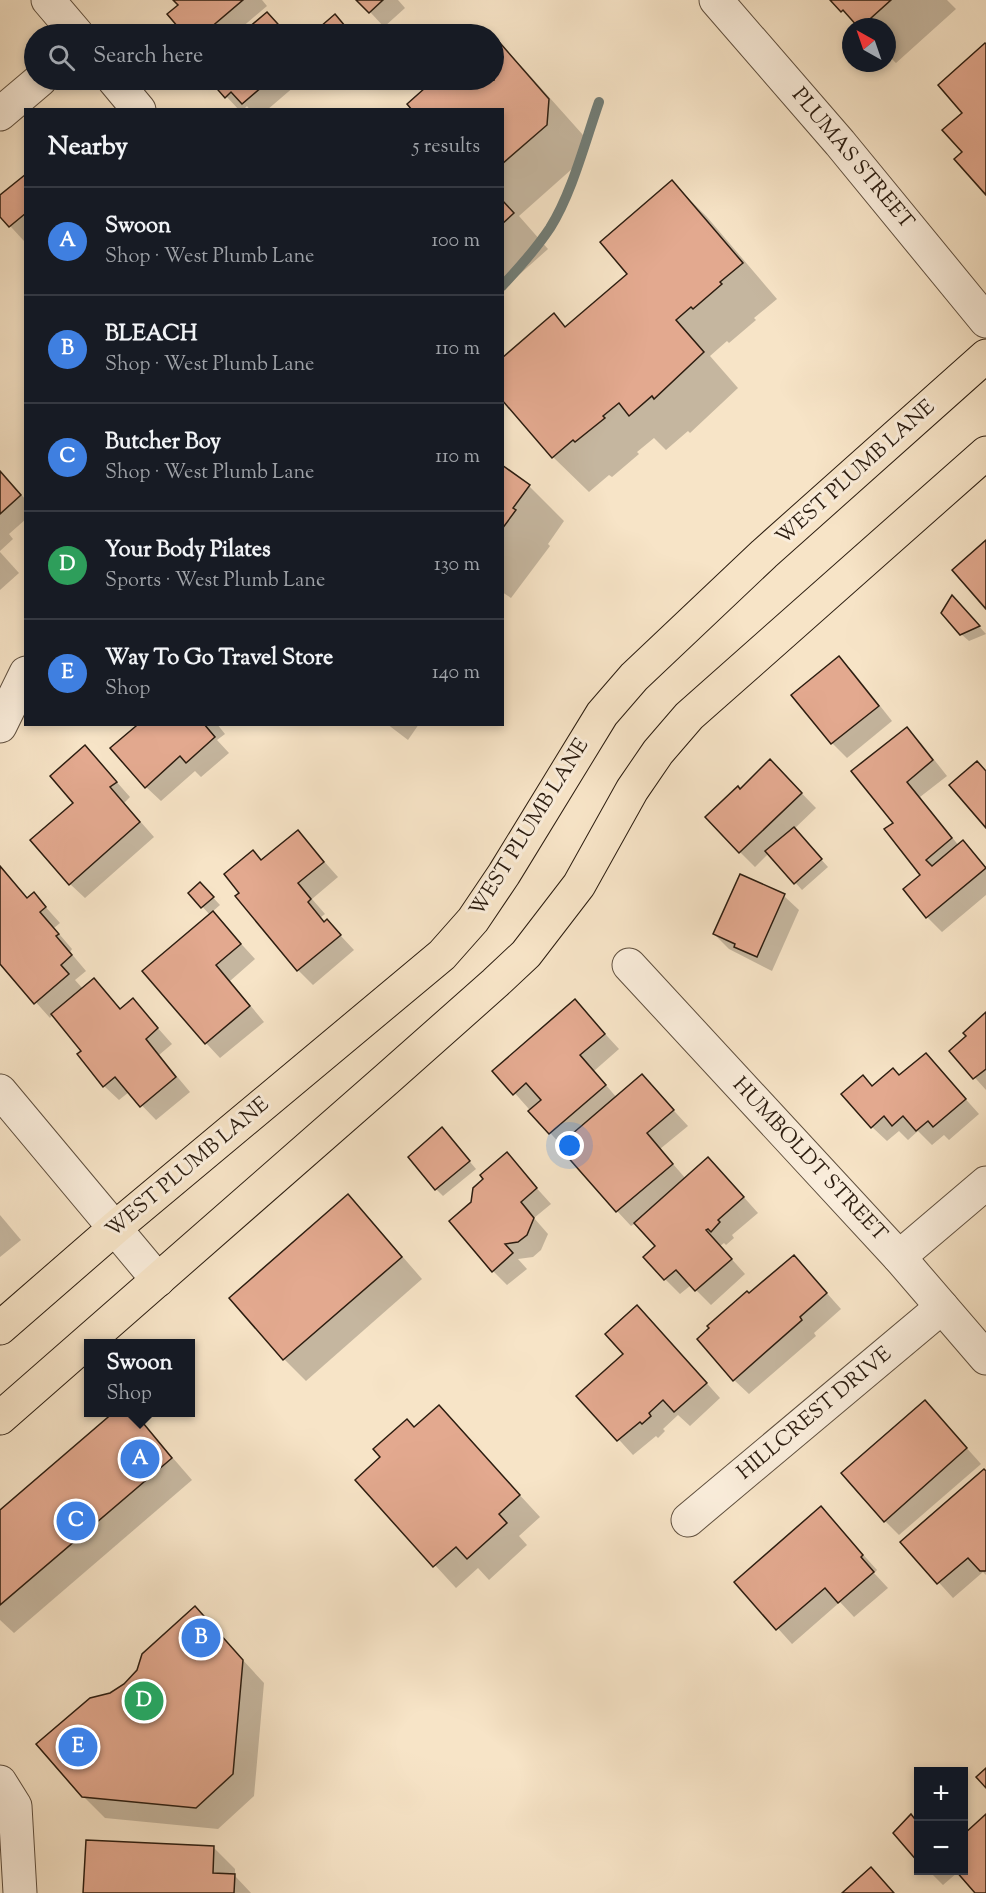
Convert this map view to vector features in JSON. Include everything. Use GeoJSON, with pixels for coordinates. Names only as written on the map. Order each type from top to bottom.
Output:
{"type":"FeatureCollection","features":[{"type":"Feature","properties":{"kind":"main road","name":"WEST PLUMB LANE"},"geometry":{"type":"LineString","coordinates":[[0,1328],[115,1228],[442,955],[473,920],[504,874],[602,714],[634,677],[764,554],[986,356]]}},
{"type":"Feature","properties":{"kind":"main road"},"geometry":{"type":"LineString","coordinates":[[90,1339],[526,954],[579,885],[638,781],[658,752],[688,716],[986,453]]}},
{"type":"Feature","properties":{"kind":"main road"},"geometry":{"type":"LineString","coordinates":[[0,1418],[84,1345]]}},
{"type":"Feature","properties":{"kind":"street"},"geometry":{"type":"LineString","coordinates":[[48,0],[68,24]]}},
{"type":"Feature","properties":{"kind":"street","name":"PLUMAS STREET"},"geometry":{"type":"LineString","coordinates":[[716,0],[840,143],[986,321]]}},
{"type":"Feature","properties":{"kind":"street"},"geometry":{"type":"LineString","coordinates":[[0,114],[28,90]]}},
{"type":"Feature","properties":{"kind":"street"},"geometry":{"type":"LineString","coordinates":[[122,90],[137,108]]}},
{"type":"Feature","properties":{"kind":"street"},"geometry":{"type":"LineString","coordinates":[[0,726],[24,677]]}},
{"type":"Feature","properties":{"kind":"street","name":"HUMBOLDT STREET"},"geometry":{"type":"LineString","coordinates":[[628,966],[899,1257],[986,1358]]}},
{"type":"Feature","properties":{"kind":"street"},"geometry":{"type":"LineString","coordinates":[[0,1091],[158,1280]]}},
{"type":"Feature","properties":{"kind":"street"},"geometry":{"type":"LineString","coordinates":[[899,1257],[986,1183]]}},
{"type":"Feature","properties":{"kind":"street","name":"HILLCREST DRIVE"},"geometry":{"type":"LineString","coordinates":[[688,1520],[942,1307]]}},
{"type":"Feature","properties":{"kind":"street"},"geometry":{"type":"LineString","coordinates":[[0,1782],[15,1806],[20,1893]]}},
{"type":"Feature","properties":{"kind":"building"},"geometry":{"type":"Polygon","coordinates":[[[173,0],[243,0],[215,24],[176,24],[167,14],[178,5],[173,0]]]}},
{"type":"Feature","properties":{"kind":"building"},"geometry":{"type":"Polygon","coordinates":[[[356,0],[383,0],[369,13],[356,0]]]}},
{"type":"Feature","properties":{"kind":"building"},"geometry":{"type":"Polygon","coordinates":[[[830,0],[891,0],[871,18],[850,18],[843,10],[841,12],[830,0]]]}},
{"type":"Feature","properties":{"kind":"building"},"geometry":{"type":"Polygon","coordinates":[[[267,12],[278,24],[253,24],[267,12]]]}},
{"type":"Feature","properties":{"kind":"building"},"geometry":{"type":"Polygon","coordinates":[[[335,14],[343,24],[324,24],[335,14]]]}},
{"type":"Feature","properties":{"kind":"building"},"geometry":{"type":"Polygon","coordinates":[[[985,43],[986,195],[954,159],[962,152],[942,130],[962,113],[938,85],[985,43]]]}},
{"type":"Feature","properties":{"kind":"building"},"geometry":{"type":"Polygon","coordinates":[[[504,47],[549,99],[547,125],[504,162],[504,108],[410,108],[407,104],[423,90],[504,90],[504,47]]]}},
{"type":"Feature","properties":{"kind":"building"},"geometry":{"type":"Polygon","coordinates":[[[218,90],[258,90],[242,104],[231,92],[225,98],[218,90]]]}},
{"type":"Feature","properties":{"kind":"building"},"geometry":{"type":"Polygon","coordinates":[[[24,176],[24,215],[9,227],[0,217],[0,195],[24,176]]]}},
{"type":"Feature","properties":{"kind":"building"},"geometry":{"type":"Polygon","coordinates":[[[672,180],[743,263],[693,309],[691,307],[676,320],[704,352],[654,399],[652,396],[629,416],[619,403],[603,416],[605,418],[552,458],[504,402],[504,356],[554,313],[565,327],[627,274],[600,242],[672,180]]]}},
{"type":"Feature","properties":{"kind":"building"},"geometry":{"type":"Polygon","coordinates":[[[504,202],[514,213],[504,222],[504,202]]]}},
{"type":"Feature","properties":{"kind":"building"},"geometry":{"type":"Polygon","coordinates":[[[504,466],[530,485],[513,508],[516,510],[504,526],[504,466]]]}},
{"type":"Feature","properties":{"kind":"building"},"geometry":{"type":"Polygon","coordinates":[[[0,471],[21,495],[0,514],[0,471]]]}},
{"type":"Feature","properties":{"kind":"building"},"geometry":{"type":"Polygon","coordinates":[[[986,540],[986,609],[952,570],[986,540]]]}},
{"type":"Feature","properties":{"kind":"building"},"geometry":{"type":"Polygon","coordinates":[[[952,595],[980,626],[960,635],[941,613],[952,595]]]}},
{"type":"Feature","properties":{"kind":"building"},"geometry":{"type":"Polygon","coordinates":[[[839,656],[879,706],[831,744],[791,695],[839,656]]]}},
{"type":"Feature","properties":{"kind":"building"},"geometry":{"type":"Polygon","coordinates":[[[136,726],[206,726],[215,737],[186,763],[180,756],[145,788],[110,748],[136,726]]]}},
{"type":"Feature","properties":{"kind":"building"},"geometry":{"type":"Polygon","coordinates":[[[907,727],[933,760],[907,782],[952,838],[926,860],[932,866],[963,840],[986,868],[926,918],[903,889],[920,875],[884,829],[893,823],[851,771],[907,727]]]}},
{"type":"Feature","properties":{"kind":"building"},"geometry":{"type":"Polygon","coordinates":[[[85,745],[117,782],[110,787],[140,822],[69,885],[30,840],[73,803],[50,776],[85,745]]]}},
{"type":"Feature","properties":{"kind":"building"},"geometry":{"type":"Polygon","coordinates":[[[770,759],[802,793],[739,853],[705,817],[738,786],[740,789],[770,759]]]}},
{"type":"Feature","properties":{"kind":"building"},"geometry":{"type":"Polygon","coordinates":[[[977,761],[986,771],[986,828],[949,785],[977,761]]]}},
{"type":"Feature","properties":{"kind":"building"},"geometry":{"type":"Polygon","coordinates":[[[794,827],[822,859],[794,884],[765,851],[794,827]]]}},
{"type":"Feature","properties":{"kind":"building"},"geometry":{"type":"Polygon","coordinates":[[[298,830],[324,862],[298,883],[311,899],[308,902],[324,922],[327,919],[341,935],[297,971],[235,896],[239,893],[224,874],[253,850],[261,860],[298,830]]]}},
{"type":"Feature","properties":{"kind":"building"},"geometry":{"type":"Polygon","coordinates":[[[0,866],[27,898],[34,892],[46,907],[40,912],[59,934],[56,936],[72,955],[61,965],[69,974],[34,1004],[0,964],[0,866]]]}},
{"type":"Feature","properties":{"kind":"building"},"geometry":{"type":"Polygon","coordinates":[[[740,874],[785,894],[757,957],[713,934],[740,874]]]}},
{"type":"Feature","properties":{"kind":"building"},"geometry":{"type":"Polygon","coordinates":[[[200,882],[214,897],[201,908],[188,893],[200,882]]]}},
{"type":"Feature","properties":{"kind":"building"},"geometry":{"type":"Polygon","coordinates":[[[213,911],[241,944],[216,965],[250,1006],[205,1044],[142,971],[213,911]]]}},
{"type":"Feature","properties":{"kind":"building"},"geometry":{"type":"Polygon","coordinates":[[[94,978],[120,1009],[133,998],[158,1028],[146,1039],[176,1077],[140,1107],[115,1077],[103,1087],[77,1054],[81,1051],[51,1014],[94,978]]]}},
{"type":"Feature","properties":{"kind":"building"},"geometry":{"type":"Polygon","coordinates":[[[575,999],[605,1034],[580,1055],[606,1085],[549,1134],[528,1111],[541,1100],[526,1083],[513,1095],[492,1071],[575,999]]]}},
{"type":"Feature","properties":{"kind":"building"},"geometry":{"type":"Polygon","coordinates":[[[986,1012],[986,1069],[973,1079],[949,1051],[966,1036],[963,1033],[986,1012]]]}},
{"type":"Feature","properties":{"kind":"building"},"geometry":{"type":"Polygon","coordinates":[[[926,1053],[966,1099],[933,1127],[928,1121],[916,1131],[903,1116],[892,1126],[884,1116],[871,1128],[841,1094],[863,1075],[872,1086],[893,1068],[899,1075],[926,1053]]]}},
{"type":"Feature","properties":{"kind":"building"},"geometry":{"type":"Polygon","coordinates":[[[642,1074],[674,1110],[647,1133],[673,1164],[616,1212],[558,1146],[642,1074]]]}},
{"type":"Feature","properties":{"kind":"building"},"geometry":{"type":"Polygon","coordinates":[[[442,1127],[470,1161],[435,1190],[408,1157],[442,1127]]]}},
{"type":"Feature","properties":{"kind":"building"},"geometry":{"type":"Polygon","coordinates":[[[507,1152],[537,1188],[521,1202],[534,1218],[527,1235],[518,1242],[505,1244],[513,1253],[492,1272],[449,1221],[471,1202],[473,1188],[483,1179],[480,1175],[507,1152]]]}},
{"type":"Feature","properties":{"kind":"building"},"geometry":{"type":"Polygon","coordinates":[[[708,1157],[744,1197],[718,1220],[720,1222],[711,1232],[706,1230],[732,1259],[695,1291],[676,1270],[664,1280],[643,1257],[655,1246],[634,1223],[708,1157]]]}},
{"type":"Feature","properties":{"kind":"building"},"geometry":{"type":"Polygon","coordinates":[[[348,1194],[402,1257],[283,1360],[229,1298],[348,1194]]]}},
{"type":"Feature","properties":{"kind":"building"},"geometry":{"type":"Polygon","coordinates":[[[794,1255],[827,1293],[800,1317],[802,1320],[733,1381],[697,1339],[709,1328],[707,1326],[747,1291],[749,1293],[794,1255]]]}},
{"type":"Feature","properties":{"kind":"building"},"geometry":{"type":"Polygon","coordinates":[[[637,1305],[707,1383],[674,1412],[663,1400],[649,1413],[651,1416],[617,1441],[576,1396],[623,1354],[605,1334],[637,1305]]]}},
{"type":"Feature","properties":{"kind":"building"},"geometry":{"type":"Polygon","coordinates":[[[925,1400],[967,1448],[884,1522],[841,1473],[925,1400]]]}},
{"type":"Feature","properties":{"kind":"building"},"geometry":{"type":"Polygon","coordinates":[[[439,1405],[520,1495],[499,1514],[507,1523],[467,1559],[456,1547],[433,1567],[355,1480],[380,1457],[373,1449],[407,1419],[414,1427],[439,1405]]]}},
{"type":"Feature","properties":{"kind":"building"},"geometry":{"type":"Polygon","coordinates":[[[108,1417],[138,1417],[172,1458],[0,1605],[0,1510],[108,1417]]]}},
{"type":"Feature","properties":{"kind":"building"},"geometry":{"type":"Polygon","coordinates":[[[984,1469],[986,1471],[986,1571],[980,1571],[968,1558],[937,1584],[900,1542],[984,1469]]]}},
{"type":"Feature","properties":{"kind":"building"},"geometry":{"type":"Polygon","coordinates":[[[821,1506],[863,1555],[861,1557],[874,1572],[838,1603],[825,1588],[776,1630],[734,1582],[821,1506]]]}},
{"type":"Feature","properties":{"kind":"building"},"geometry":{"type":"Polygon","coordinates":[[[195,1606],[243,1660],[233,1774],[196,1808],[82,1797],[36,1744],[90,1698],[110,1693],[124,1684],[137,1670],[142,1654],[195,1606]]]}},
{"type":"Feature","properties":{"kind":"building"},"geometry":{"type":"Polygon","coordinates":[[[986,1768],[986,1788],[976,1777],[986,1768]]]}},
{"type":"Feature","properties":{"kind":"building"},"geometry":{"type":"Polygon","coordinates":[[[911,1814],[914,1818],[914,1857],[893,1833],[911,1814]]]}},
{"type":"Feature","properties":{"kind":"building"},"geometry":{"type":"Polygon","coordinates":[[[986,1814],[986,1893],[975,1893],[959,1875],[968,1875],[968,1830],[986,1814]]]}},
{"type":"Feature","properties":{"kind":"building"},"geometry":{"type":"Polygon","coordinates":[[[86,1840],[214,1846],[213,1873],[235,1874],[234,1893],[83,1893],[86,1840]]]}},
{"type":"Feature","properties":{"kind":"building"},"geometry":{"type":"Polygon","coordinates":[[[871,1867],[894,1893],[842,1893],[871,1867]]]}},
{"type":"Feature","properties":{"kind":"waterway"},"geometry":{"type":"LineString","coordinates":[[504,284],[539,243],[558,214],[599,102]]}},
{"type":"Feature","properties":{"kind":"place","name":"Swoon"},"geometry":{"type":"Point","coordinates":[140,1459]}},
{"type":"Feature","properties":{"kind":"place","name":"Butcher Boy"},"geometry":{"type":"Point","coordinates":[76,1521]}},
{"type":"Feature","properties":{"kind":"place","name":"BLEACH"},"geometry":{"type":"Point","coordinates":[201,1638]}},
{"type":"Feature","properties":{"kind":"place","name":"Your Body Pilates"},"geometry":{"type":"Point","coordinates":[144,1701]}},
{"type":"Feature","properties":{"kind":"place","name":"Way To Go Travel Store"},"geometry":{"type":"Point","coordinates":[78,1747]}}]}
